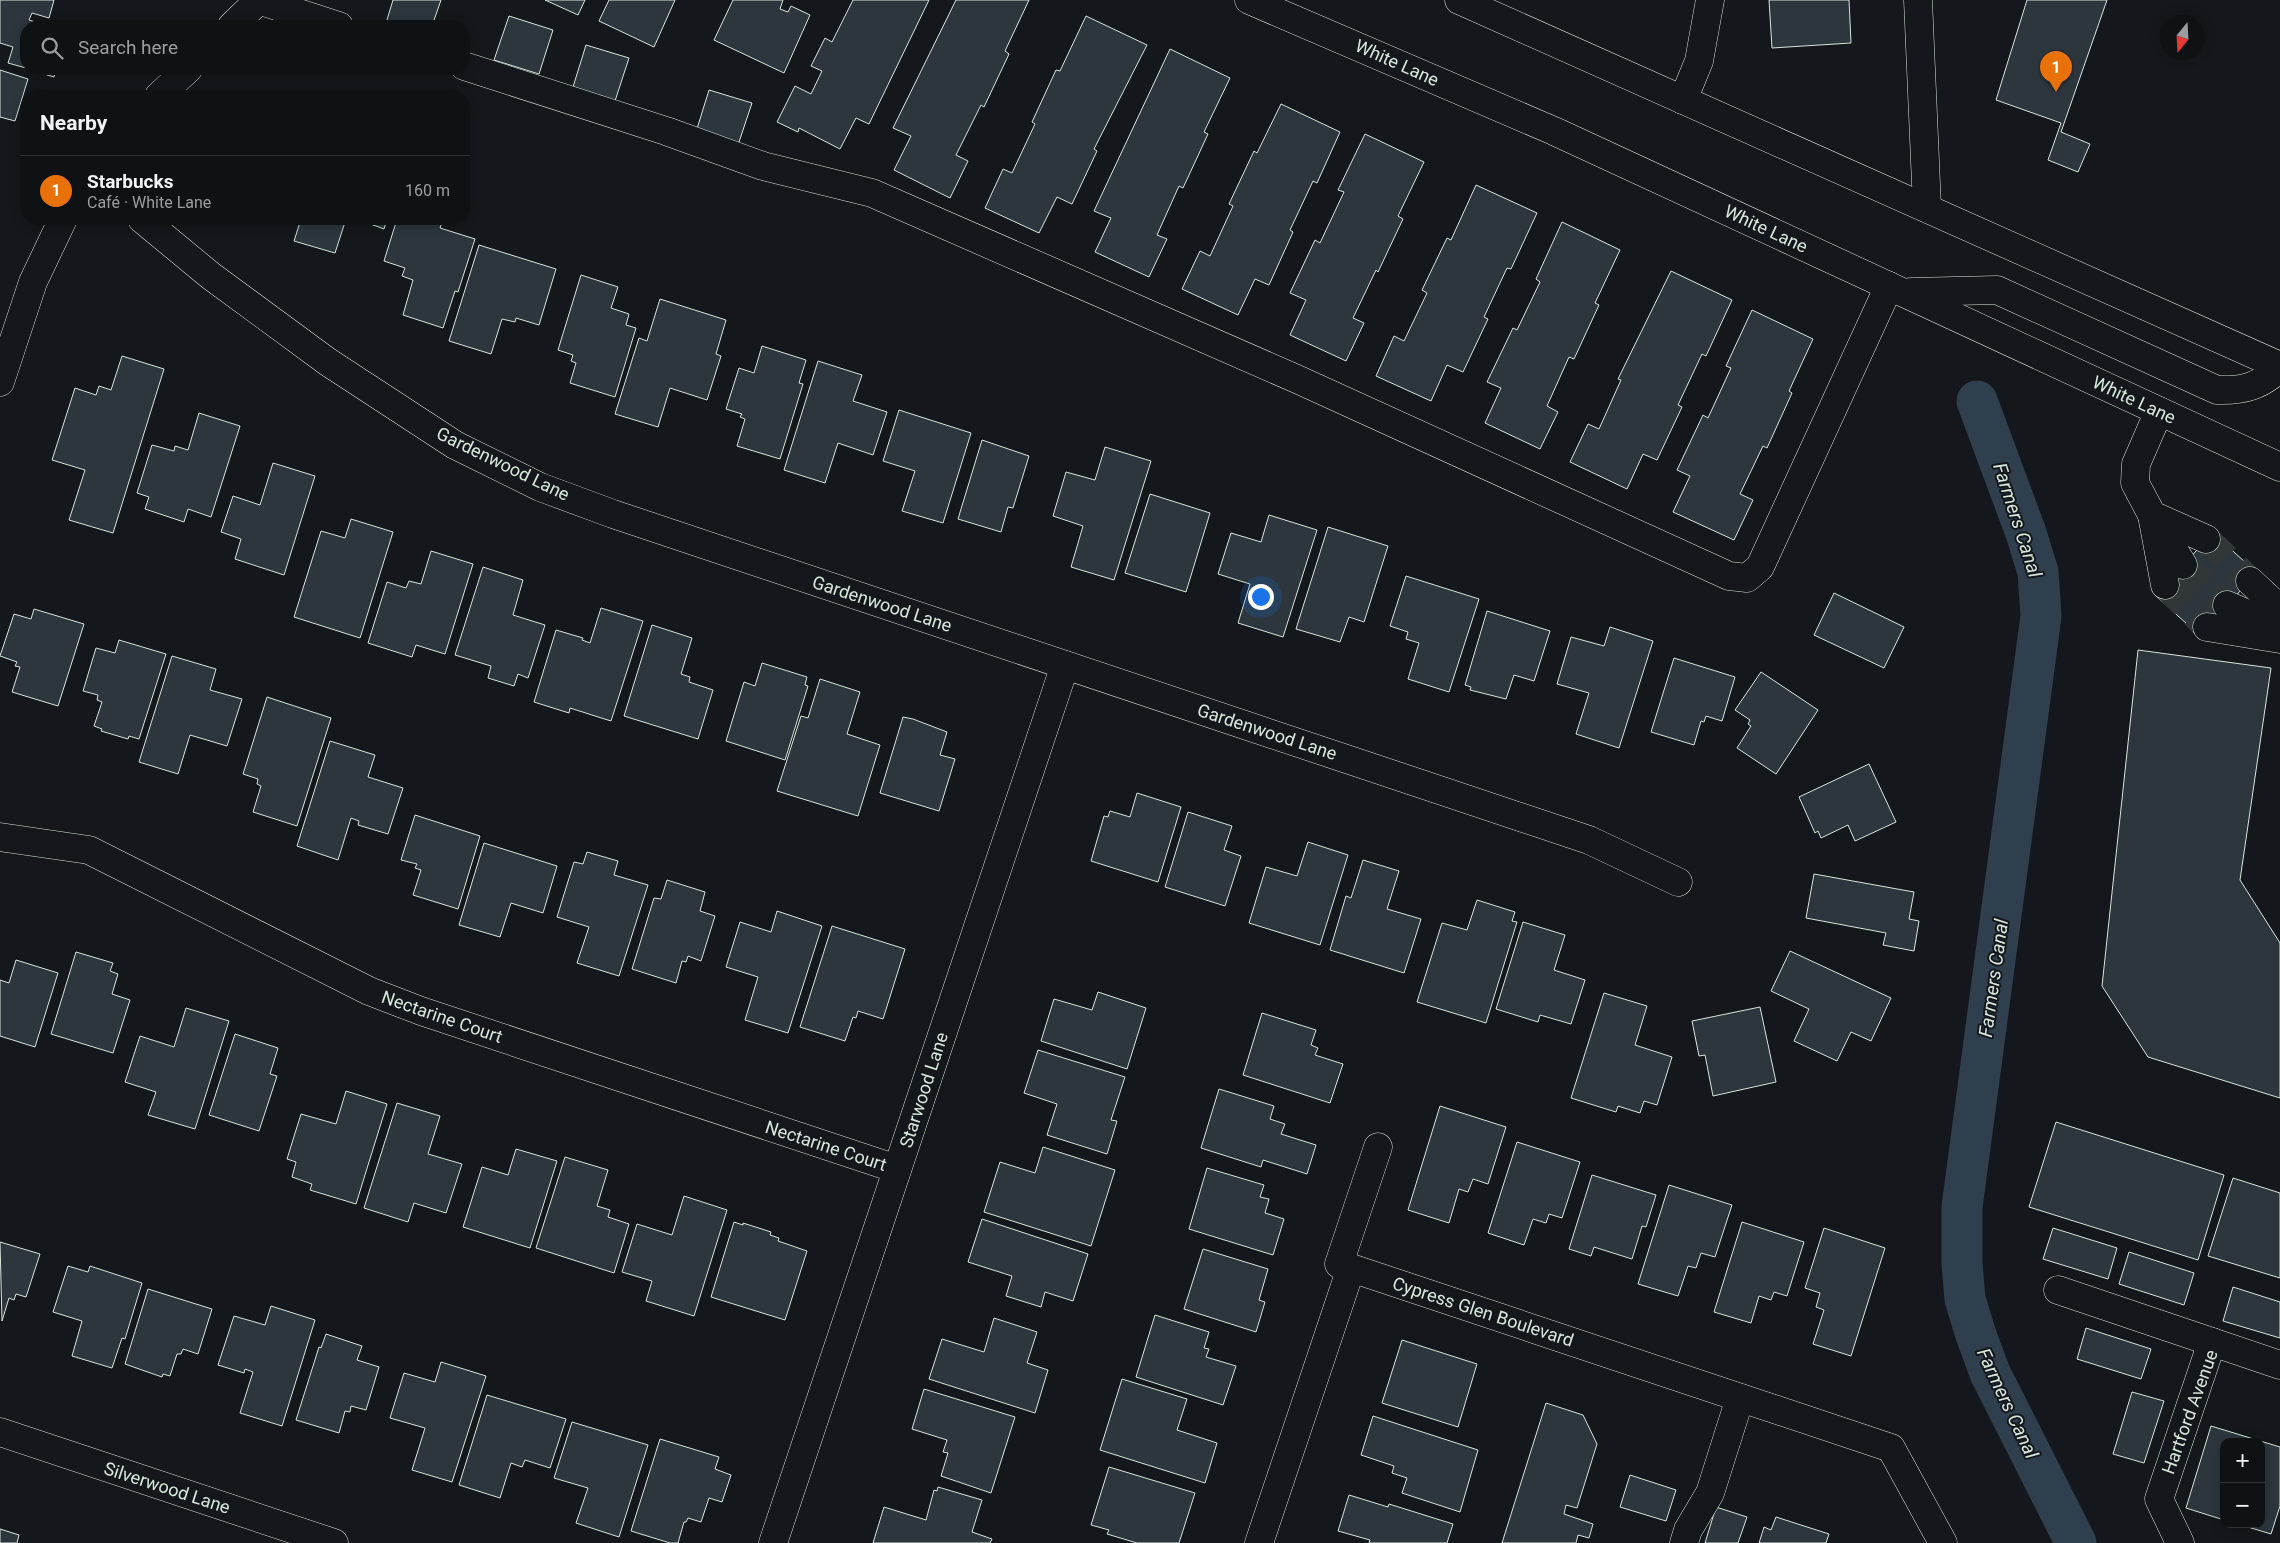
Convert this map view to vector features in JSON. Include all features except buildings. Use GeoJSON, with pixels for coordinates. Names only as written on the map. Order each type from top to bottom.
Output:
{"type":"FeatureCollection","features":[{"type":"Feature","properties":{"kind":"street"},"geometry":{"type":"LineString","coordinates":[[238,20],[258,0],[320,20]]}},
{"type":"Feature","properties":{"kind":"street","name":"White Lane"},"geometry":{"type":"LineString","coordinates":[[1249,0],[1554,131],[2280,467]]}},
{"type":"Feature","properties":{"kind":"street"},"geometry":{"type":"LineString","coordinates":[[470,68],[666,131],[762,166],[872,193],[1299,380],[1729,576],[1747,578],[1760,567],[1896,289],[1997,290],[2217,390],[2238,390],[2253,387],[2266,381],[2280,367],[1927,207],[1459,0]]}},
{"type":"Feature","properties":{"kind":"street"},"geometry":{"type":"LineString","coordinates":[[1683,100],[1699,61],[1710,0]]}},
{"type":"Feature","properties":{"kind":"street"},"geometry":{"type":"LineString","coordinates":[[1918,0],[1927,207]]}},
{"type":"Feature","properties":{"kind":"street"},"geometry":{"type":"LineString","coordinates":[[165,90],[182,75]]}},
{"type":"Feature","properties":{"kind":"street"},"geometry":{"type":"LineString","coordinates":[[0,382],[33,282],[60,225]]}},
{"type":"Feature","properties":{"kind":"street","name":"Gardenwood Lane"},"geometry":{"type":"LineString","coordinates":[[149,225],[211,276],[328,362],[456,445],[540,487],[613,514],[1589,840],[1678,882]]}},
{"type":"Feature","properties":{"kind":"street"},"geometry":{"type":"LineString","coordinates":[[2159,411],[2136,464],[2135,483],[2183,565]]}},
{"type":"Feature","properties":{"kind":"street"},"geometry":{"type":"LineString","coordinates":[[2152,515],[2206,539]]}},
{"type":"Feature","properties":{"kind":"street"},"geometry":{"type":"LineString","coordinates":[[2152,515],[2164,585]]}},
{"type":"Feature","properties":{"kind":"street"},"geometry":{"type":"LineString","coordinates":[[2250,581],[2280,608]]}},
{"type":"Feature","properties":{"kind":"street"},"geometry":{"type":"LineString","coordinates":[[2227,605],[2280,628]]}},
{"type":"Feature","properties":{"kind":"street"},"geometry":{"type":"LineString","coordinates":[[2207,627],[2280,639]]}},
{"type":"Feature","properties":{"kind":"street","name":"Starwood Lane"},"geometry":{"type":"LineString","coordinates":[[773,1543],[1065,665]]}},
{"type":"Feature","properties":{"kind":"street","name":"Nectarine Court"},"geometry":{"type":"LineString","coordinates":[[0,837],[89,850],[369,991],[421,1012],[897,1170]]}},
{"type":"Feature","properties":{"kind":"street"},"geometry":{"type":"LineString","coordinates":[[1259,1543],[1351,1268],[1339,1264],[1378,1147]]}},
{"type":"Feature","properties":{"kind":"street","name":"Cypress Glen Boulevard"},"geometry":{"type":"LineString","coordinates":[[1351,1268],[1891,1448],[1943,1543]]}},
{"type":"Feature","properties":{"kind":"street"},"geometry":{"type":"LineString","coordinates":[[2058,1290],[2212,1342]]}},
{"type":"Feature","properties":{"kind":"street","name":"Hartford Avenue"},"geometry":{"type":"LineString","coordinates":[[2180,1543],[2159,1499],[2212,1342],[2280,1365]]}},
{"type":"Feature","properties":{"kind":"street"},"geometry":{"type":"LineString","coordinates":[[1686,1536],[1710,1493],[1740,1398]]}},
{"type":"Feature","properties":{"kind":"street","name":"Silverwood Lane"},"geometry":{"type":"LineString","coordinates":[[0,1432],[334,1543]]}},
{"type":"Feature","properties":{"kind":"waterway","name":"Farmers Canal"},"geometry":{"type":"LineString","coordinates":[[1977,401],[2026,533],[2038,572],[2041,616],[1962,1207],[1962,1264],[1965,1299],[1990,1373],[2076,1543]]}},
{"type":"Feature","properties":{"kind":"tunnel"},"geometry":{"type":"LineString","coordinates":[[2206,539],[2250,581]]}},
{"type":"Feature","properties":{"kind":"tunnel"},"geometry":{"type":"LineString","coordinates":[[2183,565],[2227,605]]}},
{"type":"Feature","properties":{"kind":"tunnel"},"geometry":{"type":"LineString","coordinates":[[2165,585],[2207,627]]}},
{"type":"Feature","properties":{"kind":"place","name":"Starbucks"},"geometry":{"type":"Point","coordinates":[2056,92]}}]}
